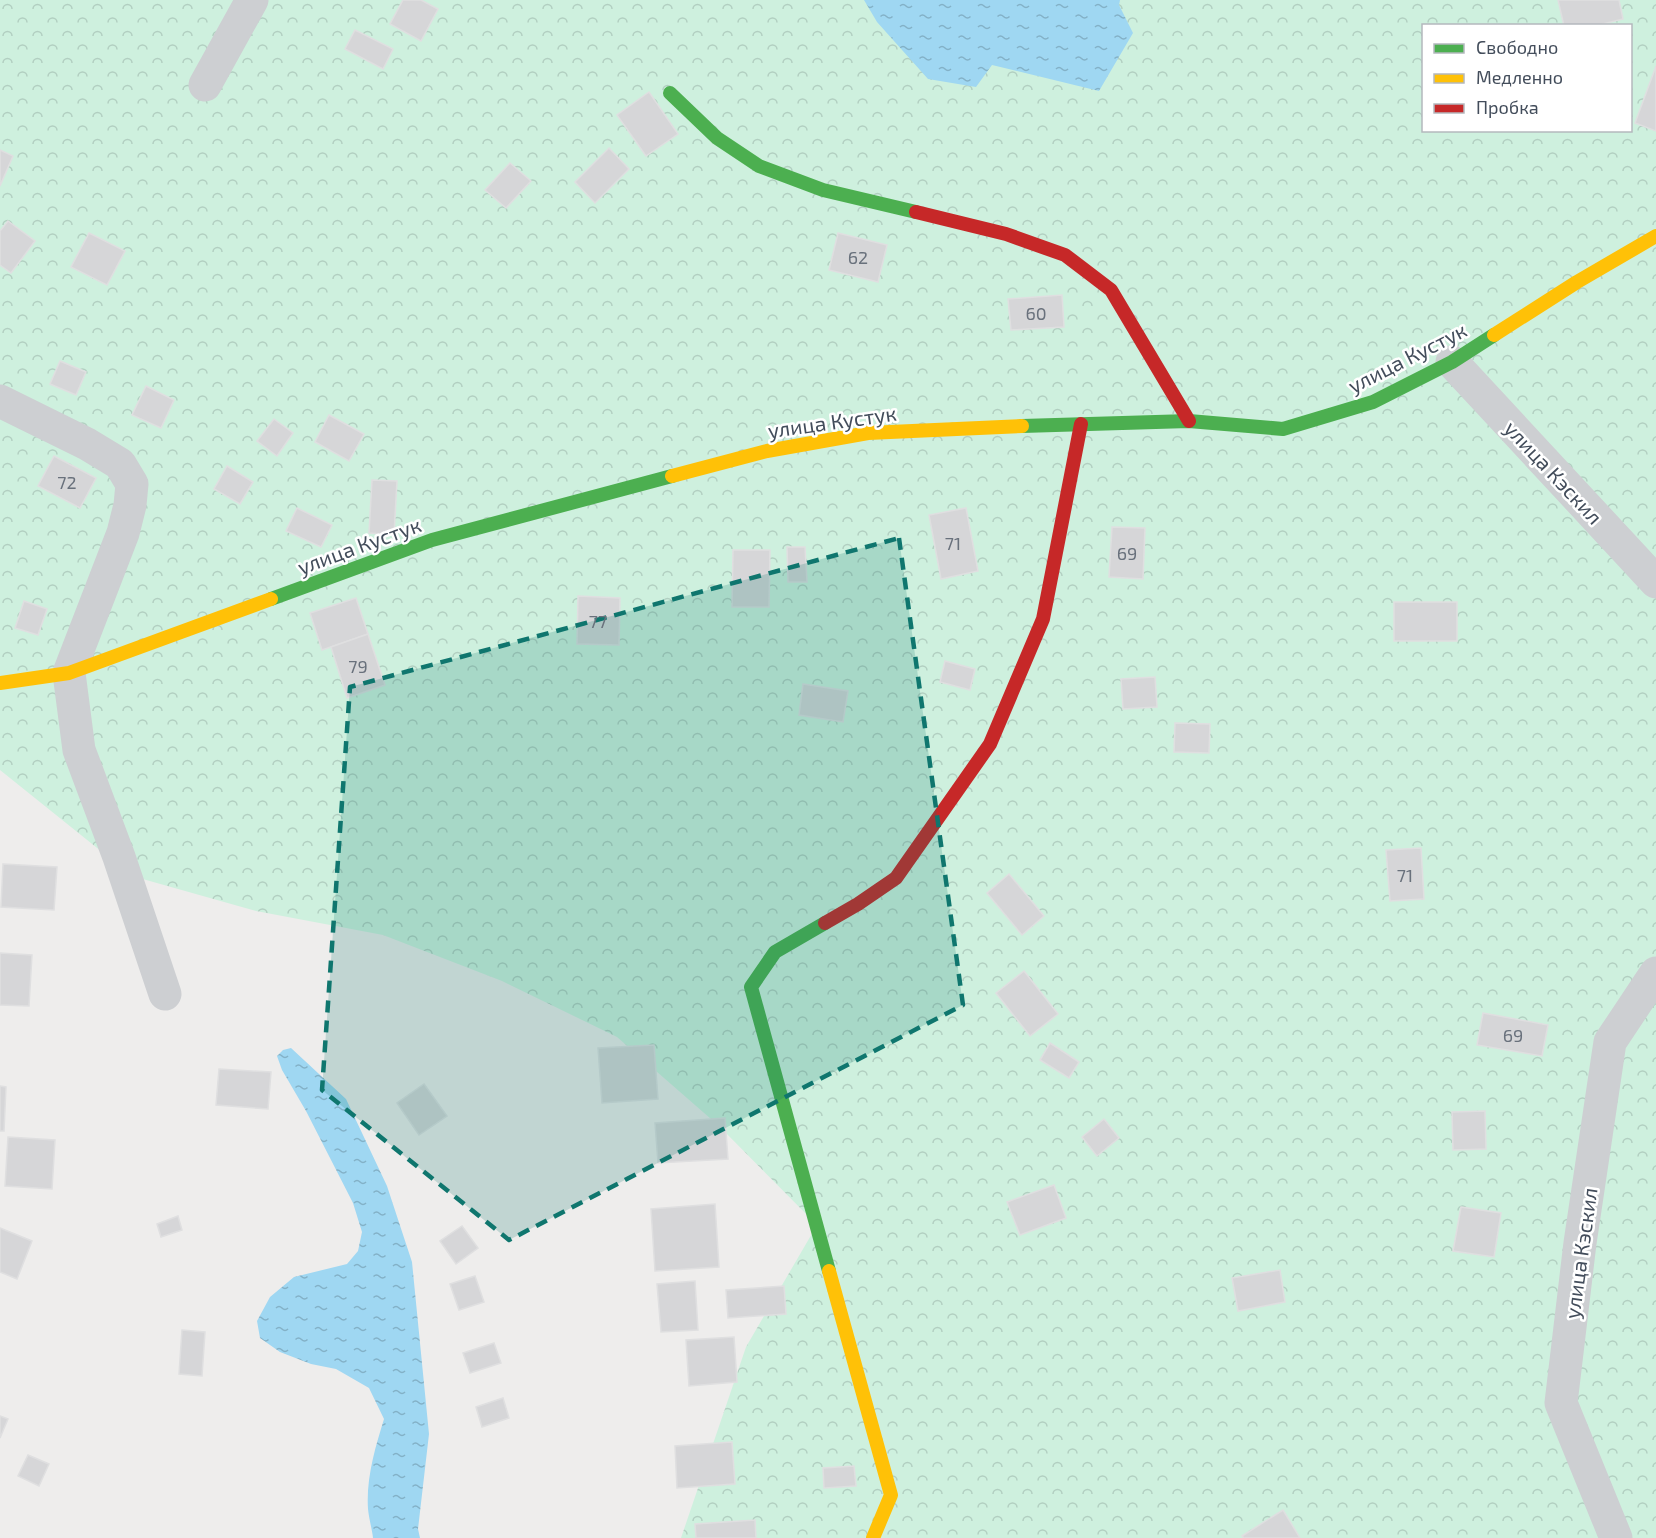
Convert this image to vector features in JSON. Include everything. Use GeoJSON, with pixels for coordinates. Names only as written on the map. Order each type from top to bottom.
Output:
{"type":"FeatureCollection","features":[{"type":"Feature","properties":{"kind":"street"},"geometry":{"type":"LineString","coordinates":[[205,85],[252,0]]}},
{"type":"Feature","properties":{"kind":"street"},"geometry":{"type":"LineString","coordinates":[[670,93],[717,138],[759,166],[823,190],[1006,234],[1065,255],[1111,290],[1190,421]]}},
{"type":"Feature","properties":{"kind":"street","name":"улица Кустук"},"geometry":{"type":"LineString","coordinates":[[0,682],[69,673],[432,540],[767,451],[868,434],[1081,424],[1190,421],[1283,429],[1373,402],[1452,362],[1576,282],[1656,236]]}},
{"type":"Feature","properties":{"kind":"street","name":"улица Кэскил"},"geometry":{"type":"LineString","coordinates":[[1452,362],[1656,582]]}},
{"type":"Feature","properties":{"kind":"street"},"geometry":{"type":"LineString","coordinates":[[0,402],[87,444],[120,464],[132,484],[130,505],[123,533],[69,673],[79,750],[119,857],[165,994]]}},
{"type":"Feature","properties":{"kind":"street"},"geometry":{"type":"LineString","coordinates":[[873,1538],[891,1496],[751,987],[775,952],[858,904],[896,878],[990,744],[1043,619],[1081,424]]}},
{"type":"Feature","properties":{"kind":"street","name":"улица Кэскил"},"geometry":{"type":"LineString","coordinates":[[1616,1538],[1561,1403],[1580,1243],[1610,1042],[1656,973]]}},
{"type":"Feature","properties":{"kind":"highlighted area"},"geometry":{"type":"Polygon","coordinates":[[[899,538],[963,1005],[509,1240],[322,1090],[350,687],[899,538]]]}},
{"type":"Feature","properties":{"kind":"green space"},"geometry":{"type":"Polygon","coordinates":[[[0,0],[1656,0],[1656,1538],[681,1538],[746,1347],[817,1225],[719,1126],[617,1037],[502,981],[383,935],[256,911],[132,876],[0,770],[0,0]]]}},
{"type":"Feature","properties":{"kind":"water"},"geometry":{"type":"Polygon","coordinates":[[[864,0],[1120,0],[1119,5],[1133,33],[1099,91],[992,65],[976,87],[928,79],[877,22],[864,0]]]}},
{"type":"Feature","properties":{"kind":"water"},"geometry":{"type":"Polygon","coordinates":[[[291,1048],[346,1099],[387,1186],[412,1262],[429,1434],[418,1529],[420,1538],[373,1538],[368,1509],[368,1486],[374,1452],[384,1419],[369,1388],[336,1369],[311,1364],[280,1352],[260,1338],[257,1321],[270,1297],[294,1277],[347,1264],[358,1251],[362,1232],[353,1203],[306,1111],[282,1070],[277,1056],[283,1050],[291,1048]]]}},
{"type":"Feature","properties":{"kind":"building"},"geometry":{"type":"Polygon","coordinates":[[[403,0],[421,0],[438,9],[421,41],[390,24],[403,0]]]}},
{"type":"Feature","properties":{"kind":"building"},"geometry":{"type":"Polygon","coordinates":[[[1558,0],[1619,0],[1623,19],[1603,24],[1564,24],[1558,0]]]}},
{"type":"Feature","properties":{"kind":"building"},"geometry":{"type":"Polygon","coordinates":[[[355,30],[393,49],[383,69],[345,49],[355,30]]]}},
{"type":"Feature","properties":{"kind":"building"},"geometry":{"type":"Polygon","coordinates":[[[1656,66],[1656,131],[1635,123],[1656,66]]]}},
{"type":"Feature","properties":{"kind":"building"},"geometry":{"type":"Polygon","coordinates":[[[649,92],[678,134],[646,156],[617,115],[649,92]]]}},
{"type":"Feature","properties":{"kind":"building"},"geometry":{"type":"Polygon","coordinates":[[[609,148],[629,169],[595,203],[575,182],[609,148]]]}},
{"type":"Feature","properties":{"kind":"building"},"geometry":{"type":"Polygon","coordinates":[[[0,150],[13,156],[0,186],[0,150]]]}},
{"type":"Feature","properties":{"kind":"building"},"geometry":{"type":"Polygon","coordinates":[[[510,163],[531,181],[506,208],[485,190],[510,163]]]}},
{"type":"Feature","properties":{"kind":"building"},"geometry":{"type":"Polygon","coordinates":[[[8,221],[35,241],[11,273],[0,265],[0,231],[8,221]]]}},
{"type":"Feature","properties":{"kind":"building"},"geometry":{"type":"Polygon","coordinates":[[[89,233],[125,251],[107,285],[71,267],[89,233]]]}},
{"type":"Feature","properties":{"kind":"building"},"geometry":{"type":"Polygon","coordinates":[[[838,233],[887,245],[878,282],[829,270],[838,233]]]}},
{"type":"Feature","properties":{"kind":"building"},"geometry":{"type":"Polygon","coordinates":[[[1062,295],[1064,327],[1011,330],[1008,299],[1062,295]]]}},
{"type":"Feature","properties":{"kind":"building"},"geometry":{"type":"Polygon","coordinates":[[[60,361],[86,372],[76,395],[50,384],[60,361]]]}},
{"type":"Feature","properties":{"kind":"building"},"geometry":{"type":"Polygon","coordinates":[[[146,386],[174,400],[161,428],[132,415],[146,386]]]}},
{"type":"Feature","properties":{"kind":"building"},"geometry":{"type":"Polygon","coordinates":[[[329,415],[364,434],[349,461],[315,442],[329,415]]]}},
{"type":"Feature","properties":{"kind":"building"},"geometry":{"type":"Polygon","coordinates":[[[274,419],[293,433],[277,456],[257,441],[274,419]]]}},
{"type":"Feature","properties":{"kind":"building"},"geometry":{"type":"Polygon","coordinates":[[[54,456],[96,478],[80,508],[38,486],[54,456]]]}},
{"type":"Feature","properties":{"kind":"building"},"geometry":{"type":"Polygon","coordinates":[[[227,466],[253,482],[240,504],[214,489],[227,466]]]}},
{"type":"Feature","properties":{"kind":"building"},"geometry":{"type":"Polygon","coordinates":[[[372,480],[397,481],[394,535],[369,533],[372,480]]]}},
{"type":"Feature","properties":{"kind":"building"},"geometry":{"type":"Polygon","coordinates":[[[297,508],[332,525],[321,547],[286,531],[297,508]]]}},
{"type":"Feature","properties":{"kind":"building"},"geometry":{"type":"Polygon","coordinates":[[[966,508],[978,571],[941,579],[929,515],[966,508]]]}},
{"type":"Feature","properties":{"kind":"building"},"geometry":{"type":"Polygon","coordinates":[[[1112,527],[1145,528],[1143,579],[1109,577],[1112,527]]]}},
{"type":"Feature","properties":{"kind":"building"},"geometry":{"type":"Polygon","coordinates":[[[787,547],[805,547],[807,582],[788,582],[787,547]]]}},
{"type":"Feature","properties":{"kind":"building"},"geometry":{"type":"Polygon","coordinates":[[[733,550],[770,550],[769,607],[732,607],[733,550]]]}},
{"type":"Feature","properties":{"kind":"building"},"geometry":{"type":"Polygon","coordinates":[[[578,596],[620,598],[619,645],[577,644],[578,596]]]}},
{"type":"Feature","properties":{"kind":"building"},"geometry":{"type":"Polygon","coordinates":[[[356,598],[368,634],[322,650],[310,613],[356,598]]]}},
{"type":"Feature","properties":{"kind":"building"},"geometry":{"type":"Polygon","coordinates":[[[24,601],[47,609],[38,635],[15,628],[24,601]]]}},
{"type":"Feature","properties":{"kind":"building"},"geometry":{"type":"Polygon","coordinates":[[[1394,602],[1457,602],[1457,641],[1394,641],[1394,602]]]}},
{"type":"Feature","properties":{"kind":"building"},"geometry":{"type":"Polygon","coordinates":[[[368,634],[385,685],[347,698],[331,647],[368,634]]]}},
{"type":"Feature","properties":{"kind":"building"},"geometry":{"type":"Polygon","coordinates":[[[945,661],[975,669],[970,690],[940,682],[945,661]]]}},
{"type":"Feature","properties":{"kind":"building"},"geometry":{"type":"Polygon","coordinates":[[[1155,677],[1157,707],[1123,709],[1121,679],[1155,677]]]}},
{"type":"Feature","properties":{"kind":"building"},"geometry":{"type":"Polygon","coordinates":[[[803,684],[848,691],[843,722],[799,715],[803,684]]]}},
{"type":"Feature","properties":{"kind":"building"},"geometry":{"type":"Polygon","coordinates":[[[1175,723],[1210,724],[1209,753],[1174,752],[1175,723]]]}},
{"type":"Feature","properties":{"kind":"building"},"geometry":{"type":"Polygon","coordinates":[[[1421,848],[1424,899],[1390,901],[1386,850],[1421,848]]]}},
{"type":"Feature","properties":{"kind":"building"},"geometry":{"type":"Polygon","coordinates":[[[3,864],[57,867],[54,910],[1,907],[3,864]]]}},
{"type":"Feature","properties":{"kind":"building"},"geometry":{"type":"Polygon","coordinates":[[[1009,874],[1044,916],[1022,935],[987,893],[1009,874]]]}},
{"type":"Feature","properties":{"kind":"building"},"geometry":{"type":"Polygon","coordinates":[[[0,953],[32,955],[29,1006],[0,1005],[0,953]]]}},
{"type":"Feature","properties":{"kind":"building"},"geometry":{"type":"Polygon","coordinates":[[[1024,971],[1058,1014],[1030,1036],[996,993],[1024,971]]]}},
{"type":"Feature","properties":{"kind":"building"},"geometry":{"type":"Polygon","coordinates":[[[1483,1013],[1548,1025],[1542,1056],[1477,1045],[1483,1013]]]}},
{"type":"Feature","properties":{"kind":"building"},"geometry":{"type":"Polygon","coordinates":[[[1050,1043],[1079,1062],[1069,1078],[1040,1060],[1050,1043]]]}},
{"type":"Feature","properties":{"kind":"building"},"geometry":{"type":"Polygon","coordinates":[[[654,1045],[658,1099],[602,1103],[598,1048],[654,1045]]]}},
{"type":"Feature","properties":{"kind":"building"},"geometry":{"type":"Polygon","coordinates":[[[219,1069],[271,1072],[268,1109],[216,1105],[219,1069]]]}},
{"type":"Feature","properties":{"kind":"building"},"geometry":{"type":"Polygon","coordinates":[[[424,1084],[447,1116],[419,1135],[397,1103],[424,1084]]]}},
{"type":"Feature","properties":{"kind":"building"},"geometry":{"type":"Polygon","coordinates":[[[0,1086],[6,1087],[4,1131],[0,1131],[0,1086]]]}},
{"type":"Feature","properties":{"kind":"building"},"geometry":{"type":"Polygon","coordinates":[[[1485,1111],[1486,1149],[1453,1150],[1452,1112],[1485,1111]]]}},
{"type":"Feature","properties":{"kind":"building"},"geometry":{"type":"Polygon","coordinates":[[[725,1118],[728,1159],[658,1163],[655,1123],[725,1118]]]}},
{"type":"Feature","properties":{"kind":"building"},"geometry":{"type":"Polygon","coordinates":[[[1104,1119],[1119,1138],[1097,1156],[1082,1137],[1104,1119]]]}},
{"type":"Feature","properties":{"kind":"building"},"geometry":{"type":"Polygon","coordinates":[[[8,1137],[55,1140],[52,1189],[5,1186],[8,1137]]]}},
{"type":"Feature","properties":{"kind":"building"},"geometry":{"type":"Polygon","coordinates":[[[1054,1185],[1066,1218],[1020,1235],[1007,1202],[1054,1185]]]}},
{"type":"Feature","properties":{"kind":"building"},"geometry":{"type":"Polygon","coordinates":[[[715,1204],[719,1267],[655,1271],[651,1209],[715,1204]]]}},
{"type":"Feature","properties":{"kind":"building"},"geometry":{"type":"Polygon","coordinates":[[[1461,1207],[1501,1213],[1494,1257],[1453,1251],[1461,1207]]]}},
{"type":"Feature","properties":{"kind":"building"},"geometry":{"type":"Polygon","coordinates":[[[178,1216],[182,1230],[161,1237],[157,1224],[178,1216]]]}},
{"type":"Feature","properties":{"kind":"building"},"geometry":{"type":"Polygon","coordinates":[[[462,1226],[478,1248],[456,1264],[440,1241],[462,1226]]]}},
{"type":"Feature","properties":{"kind":"building"},"geometry":{"type":"Polygon","coordinates":[[[0,1228],[32,1241],[17,1279],[0,1272],[0,1228]]]}},
{"type":"Feature","properties":{"kind":"building"},"geometry":{"type":"Polygon","coordinates":[[[1280,1270],[1285,1302],[1238,1311],[1232,1278],[1280,1270]]]}},
{"type":"Feature","properties":{"kind":"building"},"geometry":{"type":"Polygon","coordinates":[[[475,1276],[484,1302],[459,1310],[450,1284],[475,1276]]]}},
{"type":"Feature","properties":{"kind":"building"},"geometry":{"type":"Polygon","coordinates":[[[695,1281],[698,1330],[661,1332],[657,1284],[695,1281]]]}},
{"type":"Feature","properties":{"kind":"building"},"geometry":{"type":"Polygon","coordinates":[[[784,1286],[786,1314],[728,1318],[726,1290],[784,1286]]]}},
{"type":"Feature","properties":{"kind":"building"},"geometry":{"type":"Polygon","coordinates":[[[182,1330],[205,1332],[202,1376],[179,1374],[182,1330]]]}},
{"type":"Feature","properties":{"kind":"building"},"geometry":{"type":"Polygon","coordinates":[[[734,1337],[737,1382],[689,1386],[686,1340],[734,1337]]]}},
{"type":"Feature","properties":{"kind":"building"},"geometry":{"type":"Polygon","coordinates":[[[494,1343],[501,1363],[470,1373],[463,1353],[494,1343]]]}},
{"type":"Feature","properties":{"kind":"building"},"geometry":{"type":"Polygon","coordinates":[[[503,1398],[509,1418],[482,1427],[476,1407],[503,1398]]]}},
{"type":"Feature","properties":{"kind":"building"},"geometry":{"type":"Polygon","coordinates":[[[0,1416],[8,1419],[0,1438],[0,1416]]]}},
{"type":"Feature","properties":{"kind":"building"},"geometry":{"type":"Polygon","coordinates":[[[732,1442],[735,1484],[677,1488],[675,1446],[732,1442]]]}},
{"type":"Feature","properties":{"kind":"building"},"geometry":{"type":"Polygon","coordinates":[[[28,1455],[49,1464],[39,1486],[18,1476],[28,1455]]]}},
{"type":"Feature","properties":{"kind":"building"},"geometry":{"type":"Polygon","coordinates":[[[854,1466],[856,1486],[824,1488],[823,1468],[854,1466]]]}},
{"type":"Feature","properties":{"kind":"building"},"geometry":{"type":"Polygon","coordinates":[[[1283,1510],[1300,1538],[1244,1538],[1242,1536],[1283,1510]]]}},
{"type":"Feature","properties":{"kind":"building"},"geometry":{"type":"Polygon","coordinates":[[[755,1520],[756,1538],[696,1538],[695,1524],[755,1520]]]}},
{"type":"Feature","properties":{"kind":"traffic: fast"},"geometry":{"type":"LineString","coordinates":[[670,93],[717,138],[759,166],[823,190],[916,212]]}},
{"type":"Feature","properties":{"kind":"traffic: fast"},"geometry":{"type":"LineString","coordinates":[[1022,426],[1189,421],[1283,429],[1373,402],[1452,362],[1494,335]]}},
{"type":"Feature","properties":{"kind":"traffic: fast"},"geometry":{"type":"LineString","coordinates":[[271,599],[432,540],[672,476]]}},
{"type":"Feature","properties":{"kind":"traffic: fast"},"geometry":{"type":"LineString","coordinates":[[825,923],[775,952],[751,987],[829,1271]]}},
{"type":"Feature","properties":{"kind":"traffic: slow"},"geometry":{"type":"LineString","coordinates":[[1494,335],[1577,282],[1656,236]]}},
{"type":"Feature","properties":{"kind":"traffic: slow"},"geometry":{"type":"LineString","coordinates":[[672,476],[767,451],[868,433],[1022,426]]}},
{"type":"Feature","properties":{"kind":"traffic: slow"},"geometry":{"type":"LineString","coordinates":[[0,683],[69,673],[271,599]]}},
{"type":"Feature","properties":{"kind":"traffic: slow"},"geometry":{"type":"LineString","coordinates":[[829,1271],[891,1495],[873,1538]]}},
{"type":"Feature","properties":{"kind":"traffic: jam"},"geometry":{"type":"LineString","coordinates":[[916,212],[1006,234],[1065,255],[1111,290],[1189,421]]}},
{"type":"Feature","properties":{"kind":"traffic: jam"},"geometry":{"type":"LineString","coordinates":[[825,923],[896,878],[990,744],[1043,619],[1081,424]]}}]}
